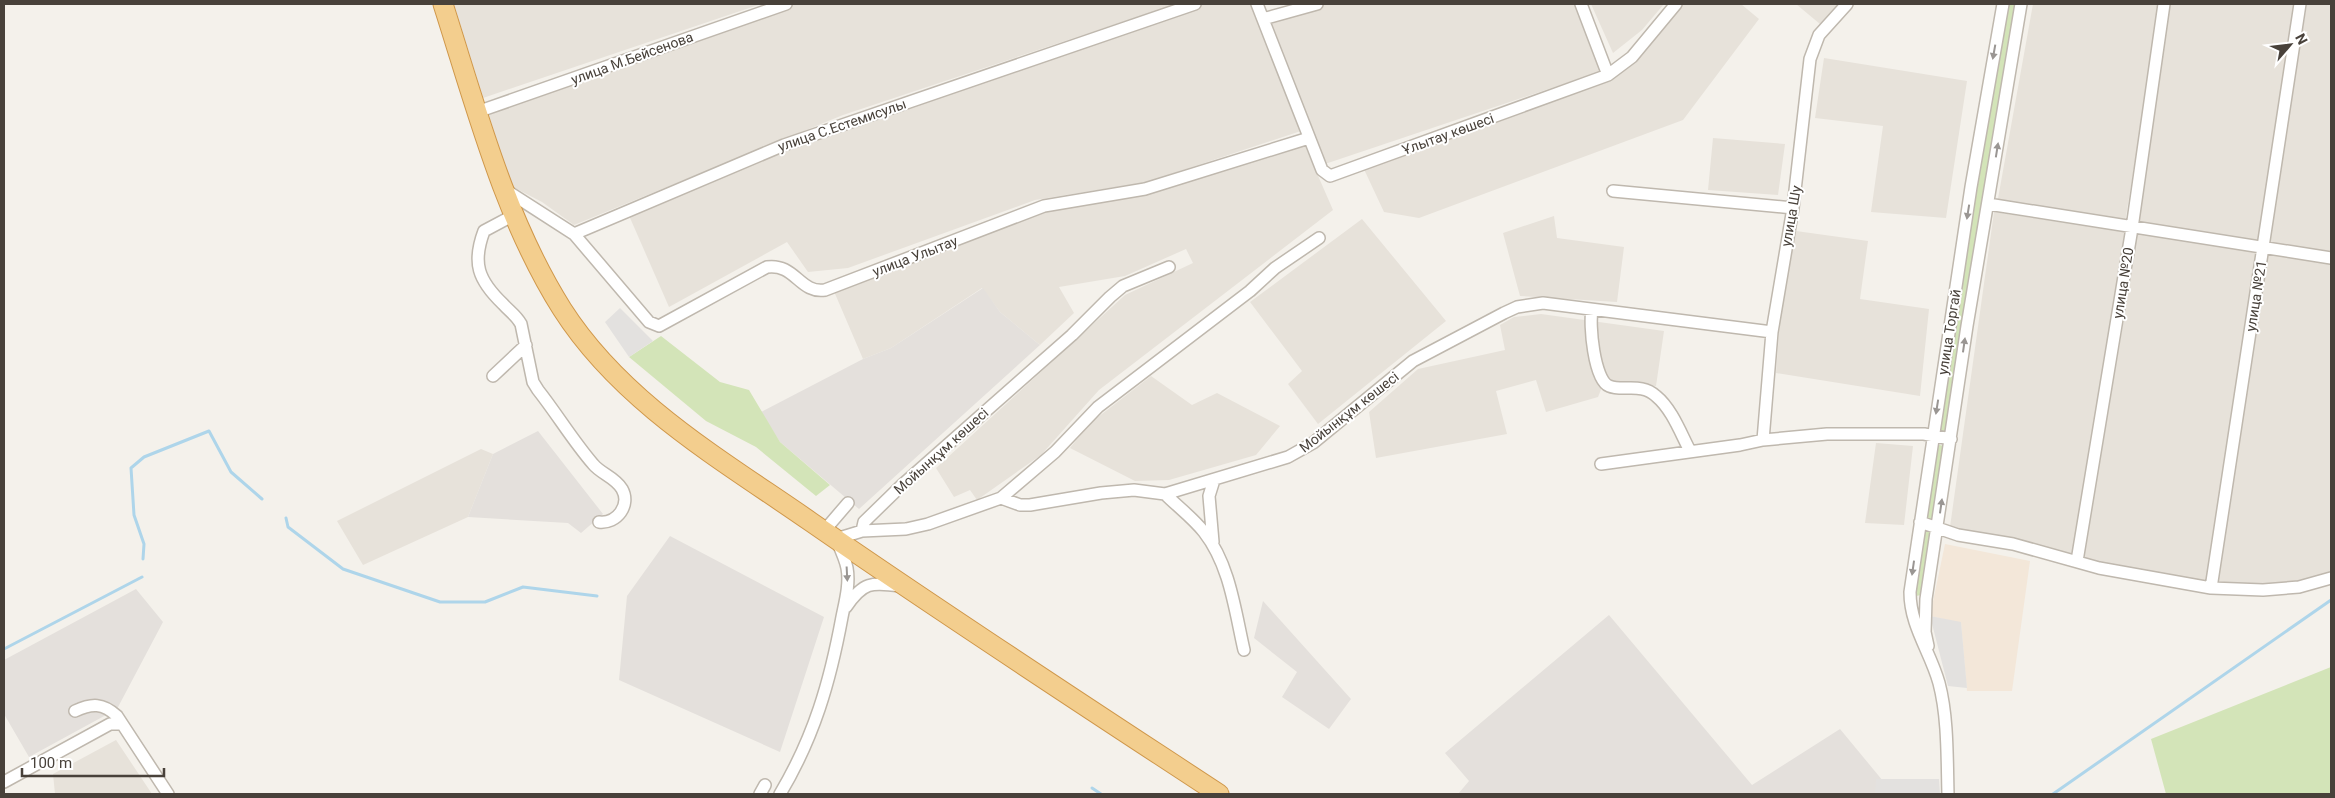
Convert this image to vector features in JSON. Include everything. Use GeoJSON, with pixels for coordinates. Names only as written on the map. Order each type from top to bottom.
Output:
{"type":"FeatureCollection","features":[{"type":"Feature","properties":{"kind":"highway"},"geometry":{"type":"LineString","coordinates":[[443,4],[504,189],[532,255],[562,309],[596,354],[625,385],[674,427],[904,586],[1219,794]]}},
{"type":"Feature","properties":{"kind":"street","name":"улица М.Бейсенова"},"geometry":{"type":"LineString","coordinates":[[478,112],[786,4]]}},
{"type":"Feature","properties":{"kind":"street","name":"улица С.Естемисулы"},"geometry":{"type":"LineString","coordinates":[[574,234],[784,145],[1195,4]]}},
{"type":"Feature","properties":{"kind":"street","name":"Ұлытау көшесі"},"geometry":{"type":"LineString","coordinates":[[1258,4],[1322,170],[1330,176],[1608,75],[1632,57],[1676,4]]}},
{"type":"Feature","properties":{"kind":"street"},"geometry":{"type":"LineString","coordinates":[[1263,19],[1317,4]]}},
{"type":"Feature","properties":{"kind":"street"},"geometry":{"type":"LineString","coordinates":[[1581,4],[1608,75]]}},
{"type":"Feature","properties":{"kind":"street","name":"улица Шу"},"geometry":{"type":"LineString","coordinates":[[1763,440],[1772,332],[1793,208],[1810,59],[1814,44],[1819,35],[1847,4]]}},
{"type":"Feature","properties":{"kind":"street","name":"улица Торгай"},"geometry":{"type":"LineString","coordinates":[[1930,658],[1918,635],[1910,603],[1932,436],[2003,4]]}},
{"type":"Feature","properties":{"kind":"street","name":"улица Торгай"},"geometry":{"type":"LineString","coordinates":[[1948,794],[1942,701],[1930,658],[1924,613],[2021,4]]}},
{"type":"Feature","properties":{"kind":"street","name":"улица №20"},"geometry":{"type":"LineString","coordinates":[[2077,561],[2132,228],[2164,4]]}},
{"type":"Feature","properties":{"kind":"street","name":"улица №21"},"geometry":{"type":"LineString","coordinates":[[2211,588],[2300,4]]}},
{"type":"Feature","properties":{"kind":"street","name":"улица Улытау"},"geometry":{"type":"LineString","coordinates":[[574,234],[649,322],[659,326],[767,267],[782,267],[814,290],[824,290],[1044,206],[1145,189],[1309,138]]}},
{"type":"Feature","properties":{"kind":"street"},"geometry":{"type":"LineString","coordinates":[[504,189],[574,234]]}},
{"type":"Feature","properties":{"kind":"street"},"geometry":{"type":"LineString","coordinates":[[1613,191],[1793,208]]}},
{"type":"Feature","properties":{"kind":"street"},"geometry":{"type":"LineString","coordinates":[[1988,204],[2331,258]]}},
{"type":"Feature","properties":{"kind":"street"},"geometry":{"type":"LineString","coordinates":[[514,215],[484,231],[478,240],[477,256],[480,275],[495,297],[517,317],[521,324],[533,382],[538,390],[594,465],[618,483],[623,492],[625,501],[618,516],[611,521],[599,522]]}},
{"type":"Feature","properties":{"kind":"street"},"geometry":{"type":"LineString","coordinates":[[830,535],[906,529],[928,524],[1001,498],[1054,452],[1098,406],[1250,291],[1275,268],[1319,238]]}},
{"type":"Feature","properties":{"kind":"street","name":"Мойынқұм көшесі"},"geometry":{"type":"LineString","coordinates":[[862,531],[864,522],[902,485],[1072,335],[1110,296],[1123,286],[1169,267]]}},
{"type":"Feature","properties":{"kind":"street","name":"Мойынқұм көшесі"},"geometry":{"type":"LineString","coordinates":[[1001,498],[1020,505],[1030,505],[1102,493],[1134,490],[1165,494],[1300,452],[1413,361],[1518,307],[1543,303],[1772,332]]}},
{"type":"Feature","properties":{"kind":"street"},"geometry":{"type":"LineString","coordinates":[[1592,310],[1590,328],[1601,378],[1606,385],[1614,388],[1628,386],[1642,389],[1656,396],[1690,451]]}},
{"type":"Feature","properties":{"kind":"street"},"geometry":{"type":"LineString","coordinates":[[493,376],[513,354],[526,345]]}},
{"type":"Feature","properties":{"kind":"street"},"geometry":{"type":"LineString","coordinates":[[1601,464],[1763,440],[1880,432],[1924,434],[1951,439]]}},
{"type":"Feature","properties":{"kind":"street"},"geometry":{"type":"LineString","coordinates":[[1214,480],[1209,496],[1214,548],[1232,598],[1244,650]]}},
{"type":"Feature","properties":{"kind":"street"},"geometry":{"type":"LineString","coordinates":[[1165,494],[1200,528],[1214,548]]}},
{"type":"Feature","properties":{"kind":"street"},"geometry":{"type":"LineString","coordinates":[[830,535],[848,503]]}},
{"type":"Feature","properties":{"kind":"street"},"geometry":{"type":"LineString","coordinates":[[1920,522],[1938,526],[1958,535],[2013,544],[2147,578],[2211,588],[2263,590],[2299,587],[2331,578]]}},
{"type":"Feature","properties":{"kind":"street"},"geometry":{"type":"LineString","coordinates":[[780,794],[808,742],[820,712],[836,652],[847,587],[847,568],[830,535]]}},
{"type":"Feature","properties":{"kind":"street"},"geometry":{"type":"LineString","coordinates":[[843,610],[852,597],[866,585],[876,583],[904,586]]}},
{"type":"Feature","properties":{"kind":"street"},"geometry":{"type":"LineString","coordinates":[[75,711],[94,704],[110,709],[168,794]]}},
{"type":"Feature","properties":{"kind":"street"},"geometry":{"type":"LineString","coordinates":[[4,782],[110,724],[122,724]]}},
{"type":"Feature","properties":{"kind":"shaded area"},"geometry":{"type":"Polygon","coordinates":[[[454,4],[761,4],[483,98],[454,4]]]}},
{"type":"Feature","properties":{"kind":"shaded area"},"geometry":{"type":"Polygon","coordinates":[[[784,4],[1176,4],[843,115],[574,225],[542,202],[511,186],[488,112],[784,4]]]}},
{"type":"Feature","properties":{"kind":"shaded area"},"geometry":{"type":"Polygon","coordinates":[[[1197,4],[1251,4],[1301,131],[1147,182],[1035,200],[848,268],[808,272],[787,242],[669,307],[627,211],[809,136],[1197,4]]]}},
{"type":"Feature","properties":{"kind":"shaded area"},"geometry":{"type":"Polygon","coordinates":[[[1317,4],[1578,4],[1605,70],[1325,164],[1267,22],[1317,4]]]}},
{"type":"Feature","properties":{"kind":"shaded area"},"geometry":{"type":"Polygon","coordinates":[[[1591,4],[1664,4],[1642,30],[1613,53],[1591,4]]]}},
{"type":"Feature","properties":{"kind":"shaded area"},"geometry":{"type":"Polygon","coordinates":[[[1683,4],[1741,4],[1759,19],[1683,120],[1419,218],[1384,212],[1362,165],[1613,78],[1683,4]]]}},
{"type":"Feature","properties":{"kind":"shaded area"},"geometry":{"type":"Polygon","coordinates":[[[1796,4],[1839,4],[1820,24],[1796,4]]]}},
{"type":"Feature","properties":{"kind":"shaded area"},"geometry":{"type":"Polygon","coordinates":[[[2033,4],[2161,4],[2125,222],[1997,204],[2033,4]]]}},
{"type":"Feature","properties":{"kind":"shaded area"},"geometry":{"type":"Polygon","coordinates":[[[2169,4],[2297,4],[2263,246],[2137,225],[2169,4]]]}},
{"type":"Feature","properties":{"kind":"shaded area"},"geometry":{"type":"Polygon","coordinates":[[[2307,4],[2331,4],[2331,256],[2267,246],[2307,4]]]}},
{"type":"Feature","properties":{"kind":"shaded area"},"geometry":{"type":"Polygon","coordinates":[[[1824,58],[1967,81],[1946,218],[1871,212],[1883,126],[1815,118],[1824,58]]]}},
{"type":"Feature","properties":{"kind":"shaded area"},"geometry":{"type":"Polygon","coordinates":[[[1713,138],[1785,144],[1778,195],[1708,190],[1713,138]]]}},
{"type":"Feature","properties":{"kind":"shaded area"},"geometry":{"type":"Polygon","coordinates":[[[1302,139],[1333,210],[1099,390],[1041,455],[977,500],[970,490],[954,497],[936,468],[1125,295],[1193,263],[1186,249],[1125,276],[1059,287],[1074,313],[1040,345],[1000,312],[982,288],[891,348],[863,359],[833,289],[1059,202],[1104,198],[1302,139]]]}},
{"type":"Feature","properties":{"kind":"shaded area"},"geometry":{"type":"Polygon","coordinates":[[[1994,212],[2125,232],[2079,558],[1950,527],[1994,212]]]}},
{"type":"Feature","properties":{"kind":"shaded area"},"geometry":{"type":"Polygon","coordinates":[[[1554,216],[1557,238],[1624,247],[1617,302],[1520,296],[1503,233],[1554,216]]]}},
{"type":"Feature","properties":{"kind":"shaded area"},"geometry":{"type":"Polygon","coordinates":[[[1362,219],[1446,321],[1318,424],[1288,384],[1302,371],[1250,302],[1362,219]]]}},
{"type":"Feature","properties":{"kind":"shaded area"},"geometry":{"type":"Polygon","coordinates":[[[1796,231],[1868,241],[1860,299],[1929,309],[1920,396],[1776,373],[1781,306],[1796,231]]]}},
{"type":"Feature","properties":{"kind":"shaded area"},"geometry":{"type":"Polygon","coordinates":[[[2136,234],[2258,250],[2212,586],[2083,559],[2133,266],[2136,234]]]}},
{"type":"Feature","properties":{"kind":"shaded area"},"geometry":{"type":"Polygon","coordinates":[[[2266,252],[2331,262],[2331,573],[2279,586],[2217,586],[2266,252]]]}},
{"type":"Feature","properties":{"kind":"shaded area"},"geometry":{"type":"Polygon","coordinates":[[[983,288],[1000,312],[1040,345],[859,509],[780,442],[761,412],[863,359],[891,348],[983,288]]]}},
{"type":"Feature","properties":{"kind":"shaded area"},"geometry":{"type":"Polygon","coordinates":[[[620,308],[653,341],[629,357],[605,322],[620,308]]]}},
{"type":"Feature","properties":{"kind":"shaded area"},"geometry":{"type":"Polygon","coordinates":[[[1541,314],[1664,331],[1656,386],[1604,382],[1598,397],[1546,412],[1536,380],[1496,391],[1507,434],[1376,458],[1369,412],[1418,369],[1505,350],[1500,325],[1514,317],[1541,314]]]}},
{"type":"Feature","properties":{"kind":"shaded area"},"geometry":{"type":"Polygon","coordinates":[[[1151,376],[1192,405],[1217,393],[1280,426],[1256,455],[1169,480],[1135,481],[1070,448],[1089,424],[1151,376]]]}},
{"type":"Feature","properties":{"kind":"shaded area"},"geometry":{"type":"Polygon","coordinates":[[[538,431],[603,514],[581,533],[568,523],[468,517],[493,454],[538,431]]]}},
{"type":"Feature","properties":{"kind":"shaded area"},"geometry":{"type":"Polygon","coordinates":[[[1876,443],[1913,446],[1904,525],[1865,523],[1876,443]]]}},
{"type":"Feature","properties":{"kind":"shaded area"},"geometry":{"type":"Polygon","coordinates":[[[481,449],[493,454],[468,517],[363,565],[337,521],[481,449]]]}},
{"type":"Feature","properties":{"kind":"shaded area"},"geometry":{"type":"Polygon","coordinates":[[[670,536],[824,617],[780,752],[619,680],[627,596],[670,536]]]}},
{"type":"Feature","properties":{"kind":"shaded area"},"geometry":{"type":"Polygon","coordinates":[[[1945,544],[2030,561],[2012,691],[1967,691],[1961,623],[1930,616],[1945,544]]]}},
{"type":"Feature","properties":{"kind":"shaded area"},"geometry":{"type":"Polygon","coordinates":[[[136,589],[163,622],[117,709],[29,757],[4,714],[4,660],[136,589]]]}},
{"type":"Feature","properties":{"kind":"shaded area"},"geometry":{"type":"Polygon","coordinates":[[[1263,601],[1351,699],[1329,729],[1282,697],[1297,672],[1254,638],[1263,601]]]}},
{"type":"Feature","properties":{"kind":"shaded area"},"geometry":{"type":"Polygon","coordinates":[[[1609,615],[1752,785],[1840,729],[1883,781],[1882,794],[1458,794],[1469,781],[1445,753],[1609,615]]]}},
{"type":"Feature","properties":{"kind":"shaded area"},"geometry":{"type":"Polygon","coordinates":[[[1930,616],[1961,622],[1967,688],[1948,686],[1930,616]]]}},
{"type":"Feature","properties":{"kind":"shaded area"},"geometry":{"type":"Polygon","coordinates":[[[116,740],[152,794],[55,794],[53,774],[116,740]]]}},
{"type":"Feature","properties":{"kind":"shaded area"},"geometry":{"type":"Polygon","coordinates":[[[1876,779],[1939,779],[1940,794],[1875,794],[1876,779]]]}},
{"type":"Feature","properties":{"kind":"green space"},"geometry":{"type":"Polygon","coordinates":[[[2008,4],[2015,4],[1947,432],[1937,431],[2008,4]]]}},
{"type":"Feature","properties":{"kind":"green space"},"geometry":{"type":"Polygon","coordinates":[[[661,336],[720,382],[749,390],[780,442],[830,485],[816,496],[756,447],[706,421],[629,357],[661,336]]]}},
{"type":"Feature","properties":{"kind":"green space"},"geometry":{"type":"Polygon","coordinates":[[[1935,444],[1944,446],[1934,521],[1927,518],[1935,444]]]}},
{"type":"Feature","properties":{"kind":"green space"},"geometry":{"type":"Polygon","coordinates":[[[1925,532],[1931,532],[1922,595],[1915,596],[1925,532]]]}},
{"type":"Feature","properties":{"kind":"green space"},"geometry":{"type":"Polygon","coordinates":[[[2331,667],[2331,794],[2166,794],[2151,739],[2331,667]]]}},
{"type":"Feature","properties":{"kind":"waterway"},"geometry":{"type":"LineString","coordinates":[[143,559],[144,544],[134,515],[131,468],[144,457],[209,431],[231,472],[262,499]]}},
{"type":"Feature","properties":{"kind":"waterway"},"geometry":{"type":"LineString","coordinates":[[286,518],[288,527],[343,569],[440,602],[485,602],[523,587],[597,596]]}},
{"type":"Feature","properties":{"kind":"waterway"},"geometry":{"type":"LineString","coordinates":[[4,649],[142,577]]}},
{"type":"Feature","properties":{"kind":"waterway"},"geometry":{"type":"LineString","coordinates":[[2053,794],[2331,600]]}},
{"type":"Feature","properties":{"kind":"waterway"},"geometry":{"type":"LineString","coordinates":[[1092,788],[1101,794]]}}]}
